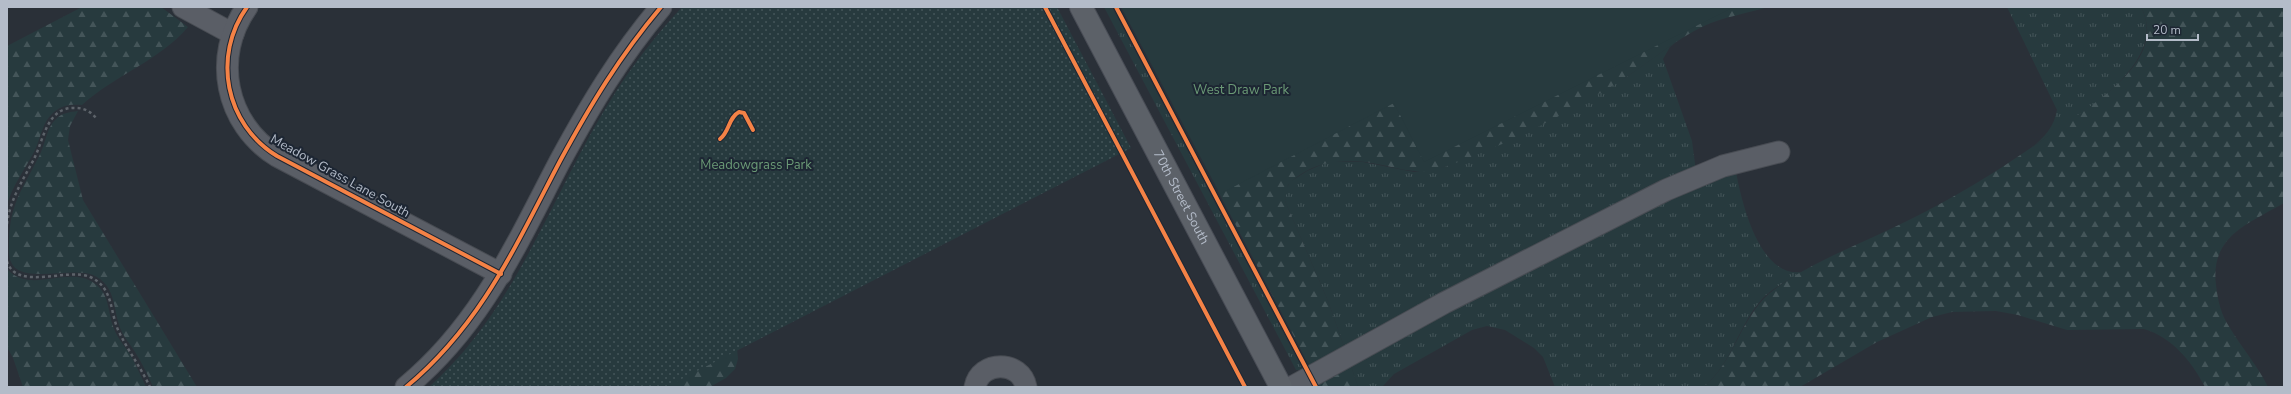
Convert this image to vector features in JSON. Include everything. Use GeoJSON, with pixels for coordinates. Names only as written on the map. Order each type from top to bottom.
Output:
{"type":"FeatureCollection","features":[{"type":"Feature","properties":{"kind":"main road","name":"70th Street South"},"geometry":{"type":"LineString","coordinates":[[1081,7],[1281,387]]}},
{"type":"Feature","properties":{"kind":"street"},"geometry":{"type":"LineString","coordinates":[[183,7],[233,34]]}},
{"type":"Feature","properties":{"kind":"street","name":"Meadow Grass Lane South"},"geometry":{"type":"LineString","coordinates":[[247,7],[233,34],[227,54],[229,89],[238,114],[259,142],[277,156],[501,274]]}},
{"type":"Feature","properties":{"kind":"street"},"geometry":{"type":"LineString","coordinates":[[406,387],[452,343],[480,307],[501,274],[599,92],[618,62],[661,7]]}},
{"type":"Feature","properties":{"kind":"street"},"geometry":{"type":"LineString","coordinates":[[1292,387],[1444,303],[1666,190],[1723,166],[1779,152]]}},
{"type":"Feature","properties":{"kind":"street"},"geometry":{"type":"LineString","coordinates":[[976,387],[978,379],[983,372],[997,366],[1018,372],[1023,378],[1026,387]]}},
{"type":"Feature","properties":{"kind":"path"},"geometry":{"type":"LineString","coordinates":[[7,224],[13,199],[38,150],[50,121],[63,110],[74,108],[86,110],[97,119]]}},
{"type":"Feature","properties":{"kind":"path"},"geometry":{"type":"LineString","coordinates":[[7,261],[11,269],[24,276],[35,278],[78,274],[90,277],[99,282],[110,298],[119,334],[132,353],[150,387]]}},
{"type":"Feature","properties":{"kind":"green space"},"geometry":{"type":"Polygon","coordinates":[[[82,7],[161,7],[188,27],[164,49],[108,85],[82,105],[67,106],[54,112],[44,125],[35,150],[16,184],[7,205],[7,46],[82,7]]]}},
{"type":"Feature","properties":{"kind":"green space","name":"Meadowgrass Park"},"geometry":{"type":"Polygon","coordinates":[[[682,7],[1057,7],[1131,148],[666,387],[429,387],[460,355],[487,321],[511,284],[532,247],[592,131],[615,93],[646,49],[682,7]]]}},
{"type":"Feature","properties":{"kind":"green space"},"geometry":{"type":"Polygon","coordinates":[[[1104,7],[1112,7],[1303,370],[1296,370],[1104,7]]]}},
{"type":"Feature","properties":{"kind":"green space","name":"West Draw Park"},"geometry":{"type":"Polygon","coordinates":[[[1121,7],[1734,7],[1424,162],[1394,103],[1220,194],[1121,7]]]}},
{"type":"Feature","properties":{"kind":"green space"},"geometry":{"type":"Polygon","coordinates":[[[1661,7],[1768,7],[1712,23],[1694,31],[1628,76],[1584,102],[1511,140],[1461,161],[1438,169],[1425,171],[1406,170],[1374,163],[1347,161],[1334,162],[1310,169],[1288,185],[1285,201],[1328,301],[1346,352],[1312,371],[1218,191],[1257,152],[1661,7]]]}},
{"type":"Feature","properties":{"kind":"green space"},"geometry":{"type":"Polygon","coordinates":[[[2007,7],[2141,7],[2147,29],[2142,50],[2130,70],[2112,90],[2069,123],[2031,148],[2048,132],[2054,122],[2057,110],[2007,7]]]}},
{"type":"Feature","properties":{"kind":"green space"},"geometry":{"type":"Polygon","coordinates":[[[2141,7],[2284,7],[2284,203],[2245,225],[2234,234],[2225,243],[2219,254],[2216,268],[2216,285],[2220,308],[2224,318],[2260,372],[2268,387],[2205,387],[2194,369],[2172,344],[2164,338],[2144,329],[2067,330],[2018,315],[1996,311],[1952,312],[1932,317],[1877,342],[1800,387],[1704,387],[1724,364],[1754,311],[1775,289],[1791,278],[1824,260],[1911,219],[1971,187],[2028,150],[2111,90],[2126,76],[2138,60],[2145,43],[2147,26],[2141,7]]]}},
{"type":"Feature","properties":{"kind":"green space"},"geometry":{"type":"Polygon","coordinates":[[[1680,39],[1670,47],[1663,59],[1692,141],[1696,171],[1346,352],[1328,301],[1285,201],[1286,190],[1290,182],[1307,171],[1330,161],[1363,162],[1414,172],[1444,167],[1513,137],[1580,103],[1628,76],[1680,39]]]}},
{"type":"Feature","properties":{"kind":"green space"},"geometry":{"type":"Polygon","coordinates":[[[78,111],[70,126],[68,140],[83,200],[197,387],[153,387],[140,360],[122,332],[111,293],[101,280],[93,275],[84,273],[73,272],[35,274],[25,272],[16,269],[11,262],[9,257],[10,227],[15,204],[19,194],[41,152],[53,122],[63,114],[78,111]]]}},
{"type":"Feature","properties":{"kind":"green space"},"geometry":{"type":"Polygon","coordinates":[[[1735,167],[1747,216],[1754,234],[1763,250],[1774,263],[1787,271],[1802,272],[1777,287],[1763,298],[1747,320],[1722,366],[1704,387],[1555,387],[1543,357],[1534,348],[1505,330],[1487,326],[1472,330],[1394,374],[1382,387],[1358,387],[1349,360],[1447,307],[1735,167]]]}},
{"type":"Feature","properties":{"kind":"green space"},"geometry":{"type":"Polygon","coordinates":[[[7,269],[17,276],[27,280],[72,277],[83,278],[99,287],[107,301],[115,332],[130,354],[146,387],[23,387],[13,358],[7,347],[7,269]]]}},
{"type":"Feature","properties":{"kind":"green space"},"geometry":{"type":"Polygon","coordinates":[[[737,348],[738,359],[735,369],[726,378],[710,387],[604,387],[737,348]]]}},
{"type":"Feature","properties":{"kind":"green space"},"geometry":{"type":"Polygon","coordinates":[[[1349,360],[1358,387],[1320,387],[1316,379],[1349,360]]]}},
{"type":"Feature","properties":{"kind":"cycle path"},"geometry":{"type":"LineString","coordinates":[[247,7],[236,26],[230,46],[227,67],[229,88],[235,108],[245,126],[259,142],[277,156],[501,274]]}},
{"type":"Feature","properties":{"kind":"cycle path"},"geometry":{"type":"LineString","coordinates":[[406,387],[432,363],[456,337],[495,282],[512,253],[560,161],[606,81],[632,44],[661,7]]}},
{"type":"Feature","properties":{"kind":"cycle path"},"geometry":{"type":"LineString","coordinates":[[1045,7],[1245,387]]}},
{"type":"Feature","properties":{"kind":"cycle path"},"geometry":{"type":"LineString","coordinates":[[1116,7],[1316,387]]}},
{"type":"Feature","properties":{"kind":"cycle path"},"geometry":{"type":"LineString","coordinates":[[720,139],[726,132],[735,115],[739,112],[744,113],[753,130]]}}]}
